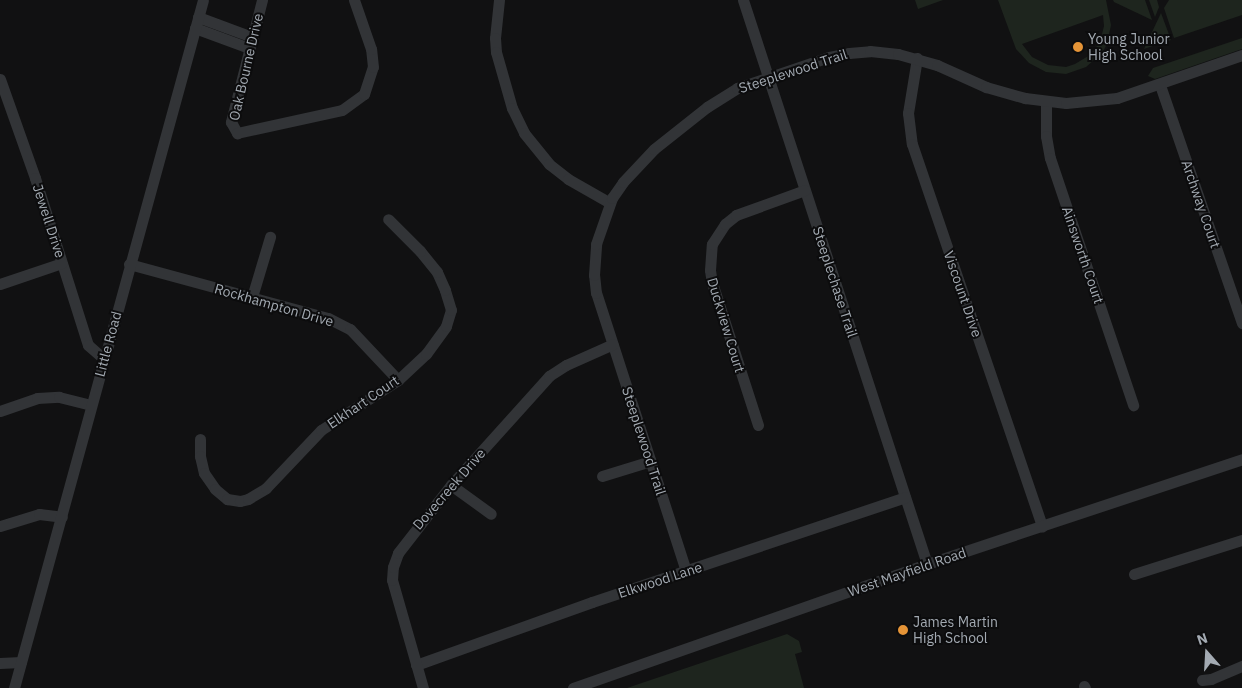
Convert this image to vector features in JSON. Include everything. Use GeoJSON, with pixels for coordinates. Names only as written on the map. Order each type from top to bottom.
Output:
{"type":"FeatureCollection","features":[{"type":"Feature","properties":{"kind":"street","name":"Little Road"},"geometry":{"type":"LineString","coordinates":[[14,688],[203,0]]}},
{"type":"Feature","properties":{"kind":"street","name":"Oak Bourne Drive"},"geometry":{"type":"LineString","coordinates":[[262,0],[231,122],[232,128],[237,132],[342,110],[364,94],[373,67],[371,49],[354,0]]}},
{"type":"Feature","properties":{"kind":"street"},"geometry":{"type":"LineString","coordinates":[[499,0],[495,38],[496,52],[512,108],[524,133],[549,164],[568,179],[610,203]]}},
{"type":"Feature","properties":{"kind":"street","name":"Steeplechase Trail"},"geometry":{"type":"LineString","coordinates":[[744,0],[927,564]]}},
{"type":"Feature","properties":{"kind":"street"},"geometry":{"type":"LineString","coordinates":[[196,22],[250,42]]}},
{"type":"Feature","properties":{"kind":"street","name":"Steeplewood Trail"},"geometry":{"type":"LineString","coordinates":[[686,571],[596,293],[594,275],[596,244],[610,203],[623,182],[661,143],[722,97],[769,76],[849,53],[870,51],[917,58],[986,87],[1046,102],[1095,102],[1117,98],[1160,85],[1242,55]]}},
{"type":"Feature","properties":{"kind":"street","name":"Viscount Drive"},"geometry":{"type":"LineString","coordinates":[[917,58],[908,113],[912,144],[1042,526]]}},
{"type":"Feature","properties":{"kind":"street","name":"Jewell Drive"},"geometry":{"type":"LineString","coordinates":[[0,79],[88,345],[104,358]]}},
{"type":"Feature","properties":{"kind":"street","name":"Archway Court"},"geometry":{"type":"LineString","coordinates":[[1160,85],[1242,323]]}},
{"type":"Feature","properties":{"kind":"street","name":"Ainsworth Court"},"geometry":{"type":"LineString","coordinates":[[1046,102],[1046,136],[1050,158],[1133,405]]}},
{"type":"Feature","properties":{"kind":"street","name":"Duckview Court"},"geometry":{"type":"LineString","coordinates":[[758,425],[712,283],[710,270],[712,244],[725,224],[736,215],[805,190]]}},
{"type":"Feature","properties":{"kind":"street","name":"Elkhart Court"},"geometry":{"type":"LineString","coordinates":[[200,439],[200,456],[204,473],[215,490],[228,499],[240,501],[248,499],[266,488],[321,430],[398,380],[426,354],[446,326],[451,310],[445,290],[436,272],[420,251],[388,220]]}},
{"type":"Feature","properties":{"kind":"street"},"geometry":{"type":"LineString","coordinates":[[252,297],[270,237]]}},
{"type":"Feature","properties":{"kind":"street"},"geometry":{"type":"LineString","coordinates":[[0,284],[62,263]]}},
{"type":"Feature","properties":{"kind":"street","name":"Rockhampton Drive"},"geometry":{"type":"LineString","coordinates":[[130,264],[328,318],[350,329],[398,380]]}},
{"type":"Feature","properties":{"kind":"street","name":"Dovecreek Drive"},"geometry":{"type":"LineString","coordinates":[[423,688],[392,580],[393,567],[404,543],[450,485],[549,376],[566,365],[613,344]]}},
{"type":"Feature","properties":{"kind":"street"},"geometry":{"type":"LineString","coordinates":[[0,411],[37,398],[59,397],[91,406]]}},
{"type":"Feature","properties":{"kind":"street","name":"West Mayfield Road"},"geometry":{"type":"LineString","coordinates":[[574,688],[927,564],[1242,460]]}},
{"type":"Feature","properties":{"kind":"street"},"geometry":{"type":"LineString","coordinates":[[602,476],[650,461]]}},
{"type":"Feature","properties":{"kind":"street"},"geometry":{"type":"LineString","coordinates":[[450,485],[491,514]]}},
{"type":"Feature","properties":{"kind":"street","name":"Elkwood Lane"},"geometry":{"type":"LineString","coordinates":[[416,665],[905,497]]}},
{"type":"Feature","properties":{"kind":"street"},"geometry":{"type":"LineString","coordinates":[[0,526],[39,514],[62,517]]}},
{"type":"Feature","properties":{"kind":"street"},"geometry":{"type":"LineString","coordinates":[[1134,574],[1242,540]]}},
{"type":"Feature","properties":{"kind":"street"},"geometry":{"type":"LineString","coordinates":[[0,663],[21,662]]}},
{"type":"Feature","properties":{"kind":"street"},"geometry":{"type":"LineString","coordinates":[[1202,680],[1211,679],[1242,666]]}},
{"type":"Feature","properties":{"kind":"shaded area"},"geometry":{"type":"Polygon","coordinates":[[[915,0],[943,0],[918,9],[915,0]]]}},
{"type":"Feature","properties":{"kind":"shaded area"},"geometry":{"type":"Polygon","coordinates":[[[998,0],[1106,0],[1111,25],[1107,44],[1102,53],[1086,67],[1066,74],[1046,72],[1029,63],[1016,49],[998,0]],[[1103,15],[1022,44],[1032,57],[1048,65],[1066,67],[1090,55],[1100,42],[1104,26],[1103,15]]]}},
{"type":"Feature","properties":{"kind":"shaded area"},"geometry":{"type":"Polygon","coordinates":[[[1113,0],[1145,0],[1152,20],[1114,2],[1113,0]]]}},
{"type":"Feature","properties":{"kind":"shaded area"},"geometry":{"type":"Polygon","coordinates":[[[1149,0],[1157,0],[1159,7],[1155,17],[1149,0]]]}},
{"type":"Feature","properties":{"kind":"shaded area"},"geometry":{"type":"Polygon","coordinates":[[[1169,0],[1242,0],[1242,15],[1174,38],[1164,8],[1169,0]]]}},
{"type":"Feature","properties":{"kind":"shaded area"},"geometry":{"type":"Polygon","coordinates":[[[1161,13],[1171,40],[1144,49],[1161,13]]]}},
{"type":"Feature","properties":{"kind":"shaded area"},"geometry":{"type":"Polygon","coordinates":[[[1242,38],[1242,49],[1155,79],[1148,76],[1153,68],[1242,38]]]}},
{"type":"Feature","properties":{"kind":"shaded area"},"geometry":{"type":"Polygon","coordinates":[[[787,634],[799,641],[802,652],[795,654],[804,688],[627,688],[787,634]]]}},
{"type":"Feature","properties":{"kind":"place","name":"Young Junior High School"},"geometry":{"type":"Point","coordinates":[1078,47]}},
{"type":"Feature","properties":{"kind":"place","name":"James Martin High School"},"geometry":{"type":"Point","coordinates":[903,630]}}]}
